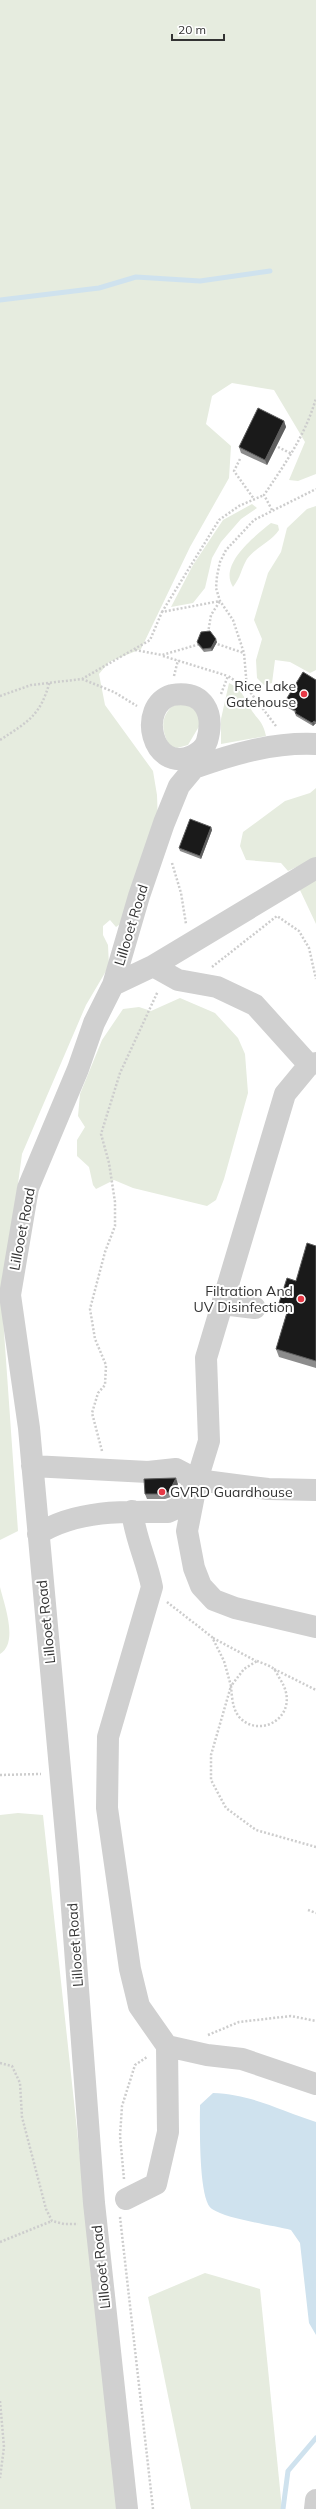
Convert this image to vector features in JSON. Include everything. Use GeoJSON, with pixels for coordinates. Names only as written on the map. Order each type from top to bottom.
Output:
{"type":"FeatureCollection","features":[{"type":"Feature","properties":{"kind":"street"},"geometry":{"type":"LineString","coordinates":[[191,763],[207,743],[211,720],[209,712],[202,702],[182,694],[172,695],[161,699],[153,716],[152,729],[156,746],[164,755],[171,758],[191,763],[307,744]]}},
{"type":"Feature","properties":{"kind":"street","name":"Lillooet Road"},"geometry":{"type":"LineString","coordinates":[[127,2509],[94,2203],[60,1774],[29,1428],[10,1296],[28,1188],[78,1069],[94,1023],[114,985],[139,896],[164,823],[179,786],[191,763]]}},
{"type":"Feature","properties":{"kind":"street"},"geometry":{"type":"LineString","coordinates":[[114,985],[183,949],[316,868]]}},
{"type":"Feature","properties":{"kind":"street"},"geometry":{"type":"LineString","coordinates":[[153,966],[178,980],[217,986],[255,1005],[312,1064],[286,1094],[206,1358],[209,1441],[197,1480],[187,1531],[194,1568],[201,1586],[214,1600],[235,1608],[316,1627]]}},
{"type":"Feature","properties":{"kind":"street"},"geometry":{"type":"LineString","coordinates":[[222,1304],[254,1308]]}},
{"type":"Feature","properties":{"kind":"street"},"geometry":{"type":"LineString","coordinates":[[32,1466],[148,1472],[176,1469],[197,1480],[268,1489],[316,1490]]}},
{"type":"Feature","properties":{"kind":"street"},"geometry":{"type":"LineString","coordinates":[[38,1534],[51,1525],[76,1518],[132,1511],[168,1512],[179,1507],[197,1480]]}},
{"type":"Feature","properties":{"kind":"street"},"geometry":{"type":"LineString","coordinates":[[126,2199],[156,2184],[168,2132],[170,2105],[166,2046],[139,2006],[130,1969],[107,1808],[108,1737],[152,1587],[149,1570],[134,1532],[132,1511]]}},
{"type":"Feature","properties":{"kind":"street"},"geometry":{"type":"LineString","coordinates":[[166,2046],[207,2055],[242,2058],[316,2084]]}},
{"type":"Feature","properties":{"kind":"street"},"geometry":{"type":"LineString","coordinates":[[315,2509],[316,2500]]}},
{"type":"Feature","properties":{"kind":"path"},"geometry":{"type":"LineString","coordinates":[[82,679],[117,657],[134,650],[150,640],[162,612],[220,520],[254,499],[264,495],[292,454],[312,412],[316,398]]}},
{"type":"Feature","properties":{"kind":"path"},"geometry":{"type":"LineString","coordinates":[[278,446],[292,454]]}},
{"type":"Feature","properties":{"kind":"path"},"geometry":{"type":"LineString","coordinates":[[240,459],[234,471],[254,499]]}},
{"type":"Feature","properties":{"kind":"path"},"geometry":{"type":"LineString","coordinates":[[247,688],[244,653],[233,620],[220,602],[216,588],[220,562],[226,550],[254,520],[316,488]]}},
{"type":"Feature","properties":{"kind":"path"},"geometry":{"type":"LineString","coordinates":[[264,495],[272,510]]}},
{"type":"Feature","properties":{"kind":"path"},"geometry":{"type":"LineString","coordinates":[[162,612],[220,602]]}},
{"type":"Feature","properties":{"kind":"path"},"geometry":{"type":"LineString","coordinates":[[208,635],[211,615],[220,602]]}},
{"type":"Feature","properties":{"kind":"path"},"geometry":{"type":"LineString","coordinates":[[162,655],[207,641],[244,653]]}},
{"type":"Feature","properties":{"kind":"path"},"geometry":{"type":"LineString","coordinates":[[134,650],[162,655],[228,676],[247,688],[265,715],[307,744]]}},
{"type":"Feature","properties":{"kind":"path"},"geometry":{"type":"LineString","coordinates":[[174,676],[178,660]]}},
{"type":"Feature","properties":{"kind":"path"},"geometry":{"type":"LineString","coordinates":[[211,720],[228,676]]}},
{"type":"Feature","properties":{"kind":"path"},"geometry":{"type":"LineString","coordinates":[[0,696],[31,685],[50,681],[82,679],[114,692],[153,716]]}},
{"type":"Feature","properties":{"kind":"path"},"geometry":{"type":"LineString","coordinates":[[0,740],[32,719],[44,703],[50,681]]}},
{"type":"Feature","properties":{"kind":"path"},"geometry":{"type":"LineString","coordinates":[[171,860],[181,893],[186,924],[183,949]]}},
{"type":"Feature","properties":{"kind":"path"},"geometry":{"type":"LineString","coordinates":[[209,969],[277,916],[299,930],[309,948],[316,979]]}},
{"type":"Feature","properties":{"kind":"path"},"geometry":{"type":"LineString","coordinates":[[104,1457],[92,1413],[98,1393],[105,1385],[106,1364],[94,1339],[90,1308],[103,1258],[115,1226],[110,1170],[102,1134],[120,1073],[137,1032],[157,998],[160,986],[178,980]]}},
{"type":"Feature","properties":{"kind":"path"},"geometry":{"type":"LineString","coordinates":[[152,1587],[172,1607],[212,1637],[316,1690]]}},
{"type":"Feature","properties":{"kind":"path"},"geometry":{"type":"LineString","coordinates":[[212,1637],[224,1661],[231,1686],[233,1704],[240,1718],[254,1725],[267,1725],[281,1716],[288,1705],[286,1687],[274,1669]]}},
{"type":"Feature","properties":{"kind":"path"},"geometry":{"type":"LineString","coordinates":[[257,1661],[244,1669],[231,1686],[211,1755],[211,1780],[226,1808],[256,1830],[316,1847]]}},
{"type":"Feature","properties":{"kind":"path"},"geometry":{"type":"LineString","coordinates":[[0,1775],[60,1774]]}},
{"type":"Feature","properties":{"kind":"path"},"geometry":{"type":"LineString","coordinates":[[308,1910],[316,1913]]}},
{"type":"Feature","properties":{"kind":"path"},"geometry":{"type":"LineString","coordinates":[[204,2036],[239,2022],[291,2016],[316,2021]]}},
{"type":"Feature","properties":{"kind":"path"},"geometry":{"type":"LineString","coordinates":[[153,2509],[120,2220],[126,2199],[120,2136],[122,2106],[135,2065],[166,2046]]}},
{"type":"Feature","properties":{"kind":"path"},"geometry":{"type":"LineString","coordinates":[[0,2063],[12,2066],[20,2083],[22,2117],[26,2137],[42,2195],[52,2221]]}},
{"type":"Feature","properties":{"kind":"path"},"geometry":{"type":"LineString","coordinates":[[0,2242],[52,2221],[64,2224],[84,2223]]}},
{"type":"Feature","properties":{"kind":"path"},"geometry":{"type":"LineString","coordinates":[[0,2401],[4,2447],[0,2478]]}},
{"type":"Feature","properties":{"kind":"shaded area"},"geometry":{"type":"Polygon","coordinates":[[[0,0],[316,0],[316,474],[298,481],[289,480],[305,442],[274,390],[232,383],[212,396],[206,424],[231,446],[229,478],[190,547],[141,649],[109,662],[99,674],[105,705],[153,771],[157,795],[158,823],[125,921],[116,927],[110,920],[103,926],[103,935],[108,945],[109,966],[86,1005],[22,1154],[2,1303],[18,1531],[0,1540],[0,0]]]}},
{"type":"Feature","properties":{"kind":"shaded area"},"geometry":{"type":"Polygon","coordinates":[[[252,504],[257,508],[241,519],[221,542],[212,558],[205,588],[193,603],[171,607],[193,565],[223,520],[252,504]]]}},
{"type":"Feature","properties":{"kind":"shaded area"},"geometry":{"type":"Polygon","coordinates":[[[316,506],[316,670],[310,673],[290,662],[275,660],[272,683],[264,685],[257,678],[256,660],[262,639],[254,620],[268,573],[281,552],[287,528],[307,509],[316,506]]]}},
{"type":"Feature","properties":{"kind":"shaded area"},"geometry":{"type":"Polygon","coordinates":[[[271,523],[278,525],[279,530],[272,538],[247,559],[238,580],[233,587],[230,578],[230,569],[234,560],[248,542],[271,523]]]}},
{"type":"Feature","properties":{"kind":"shaded area"},"geometry":{"type":"Polygon","coordinates":[[[229,683],[241,693],[261,723],[266,736],[221,744],[221,719],[229,683]]]}},
{"type":"Feature","properties":{"kind":"shaded area"},"geometry":{"type":"Polygon","coordinates":[[[179,700],[197,706],[201,723],[188,745],[177,748],[170,747],[166,740],[163,727],[165,715],[168,710],[179,700]]]}},
{"type":"Feature","properties":{"kind":"shaded area"},"geometry":{"type":"Polygon","coordinates":[[[316,788],[316,858],[288,871],[281,863],[246,860],[240,846],[243,832],[285,801],[310,793],[316,788]]]}},
{"type":"Feature","properties":{"kind":"shaded area"},"geometry":{"type":"Polygon","coordinates":[[[316,879],[316,924],[299,888],[316,879]]]}},
{"type":"Feature","properties":{"kind":"shaded area"},"geometry":{"type":"Polygon","coordinates":[[[180,998],[215,1013],[238,1038],[245,1054],[248,1093],[224,1179],[216,1200],[207,1206],[133,1188],[114,1180],[96,1189],[93,1185],[89,1167],[77,1156],[77,1140],[85,1127],[78,1116],[80,1094],[102,1040],[123,1009],[139,1007],[151,1011],[180,998]]]}},
{"type":"Feature","properties":{"kind":"shaded area"},"geometry":{"type":"Polygon","coordinates":[[[0,1587],[9,1623],[9,1641],[6,1649],[0,1654],[0,1587]]]}},
{"type":"Feature","properties":{"kind":"shaded area"},"geometry":{"type":"Polygon","coordinates":[[[18,1813],[43,1815],[118,2509],[0,2509],[0,1815],[18,1813]]]}},
{"type":"Feature","properties":{"kind":"shaded area"},"geometry":{"type":"Polygon","coordinates":[[[205,2273],[260,2289],[282,2509],[191,2509],[148,2297],[205,2273]]]}},
{"type":"Feature","properties":{"kind":"water"},"geometry":{"type":"Polygon","coordinates":[[[213,2093],[240,2096],[316,2122],[316,2335],[309,2323],[300,2243],[291,2230],[228,2216],[212,2209],[207,2203],[202,2177],[200,2105],[213,2093]]]}},
{"type":"Feature","properties":{"kind":"building"},"geometry":{"type":"Polygon","coordinates":[[[258,408],[284,421],[265,460],[239,447],[258,408]]]}},
{"type":"Feature","properties":{"kind":"building"},"geometry":{"type":"Polygon","coordinates":[[[210,631],[216,639],[211,648],[203,649],[197,642],[201,632],[210,631]]]}},
{"type":"Feature","properties":{"kind":"building","name":"Rice Lake Gatehouse"},"geometry":{"type":"Polygon","coordinates":[[[303,672],[316,680],[316,722],[314,721],[312,723],[295,713],[296,711],[284,703],[303,672]]]}},
{"type":"Feature","properties":{"kind":"building"},"geometry":{"type":"Polygon","coordinates":[[[190,819],[211,827],[200,856],[179,848],[190,819]]]}},
{"type":"Feature","properties":{"kind":"building","name":"Filtration And UV Disinfection"},"geometry":{"type":"Polygon","coordinates":[[[307,1243],[316,1246],[316,1361],[276,1349],[289,1306],[279,1303],[287,1278],[296,1281],[307,1243]]]}},
{"type":"Feature","properties":{"kind":"building"},"geometry":{"type":"Polygon","coordinates":[[[176,1478],[169,1492],[163,1494],[145,1494],[144,1479],[176,1478]]]}},
{"type":"Feature","properties":{"kind":"waterway"},"geometry":{"type":"LineString","coordinates":[[0,300],[99,288],[136,277],[200,281],[270,271]]}},
{"type":"Feature","properties":{"kind":"waterway"},"geometry":{"type":"LineString","coordinates":[[283,2509],[288,2471],[316,2438]]}},
{"type":"Feature","properties":{"kind":"place","name":"Rice Lake Gatehouse"},"geometry":{"type":"Point","coordinates":[304,694]}},
{"type":"Feature","properties":{"kind":"place","name":"Filtration And UV Disinfection"},"geometry":{"type":"Point","coordinates":[301,1299]}},
{"type":"Feature","properties":{"kind":"place","name":"GVRD Guardhouse"},"geometry":{"type":"Point","coordinates":[162,1492]}}]}
